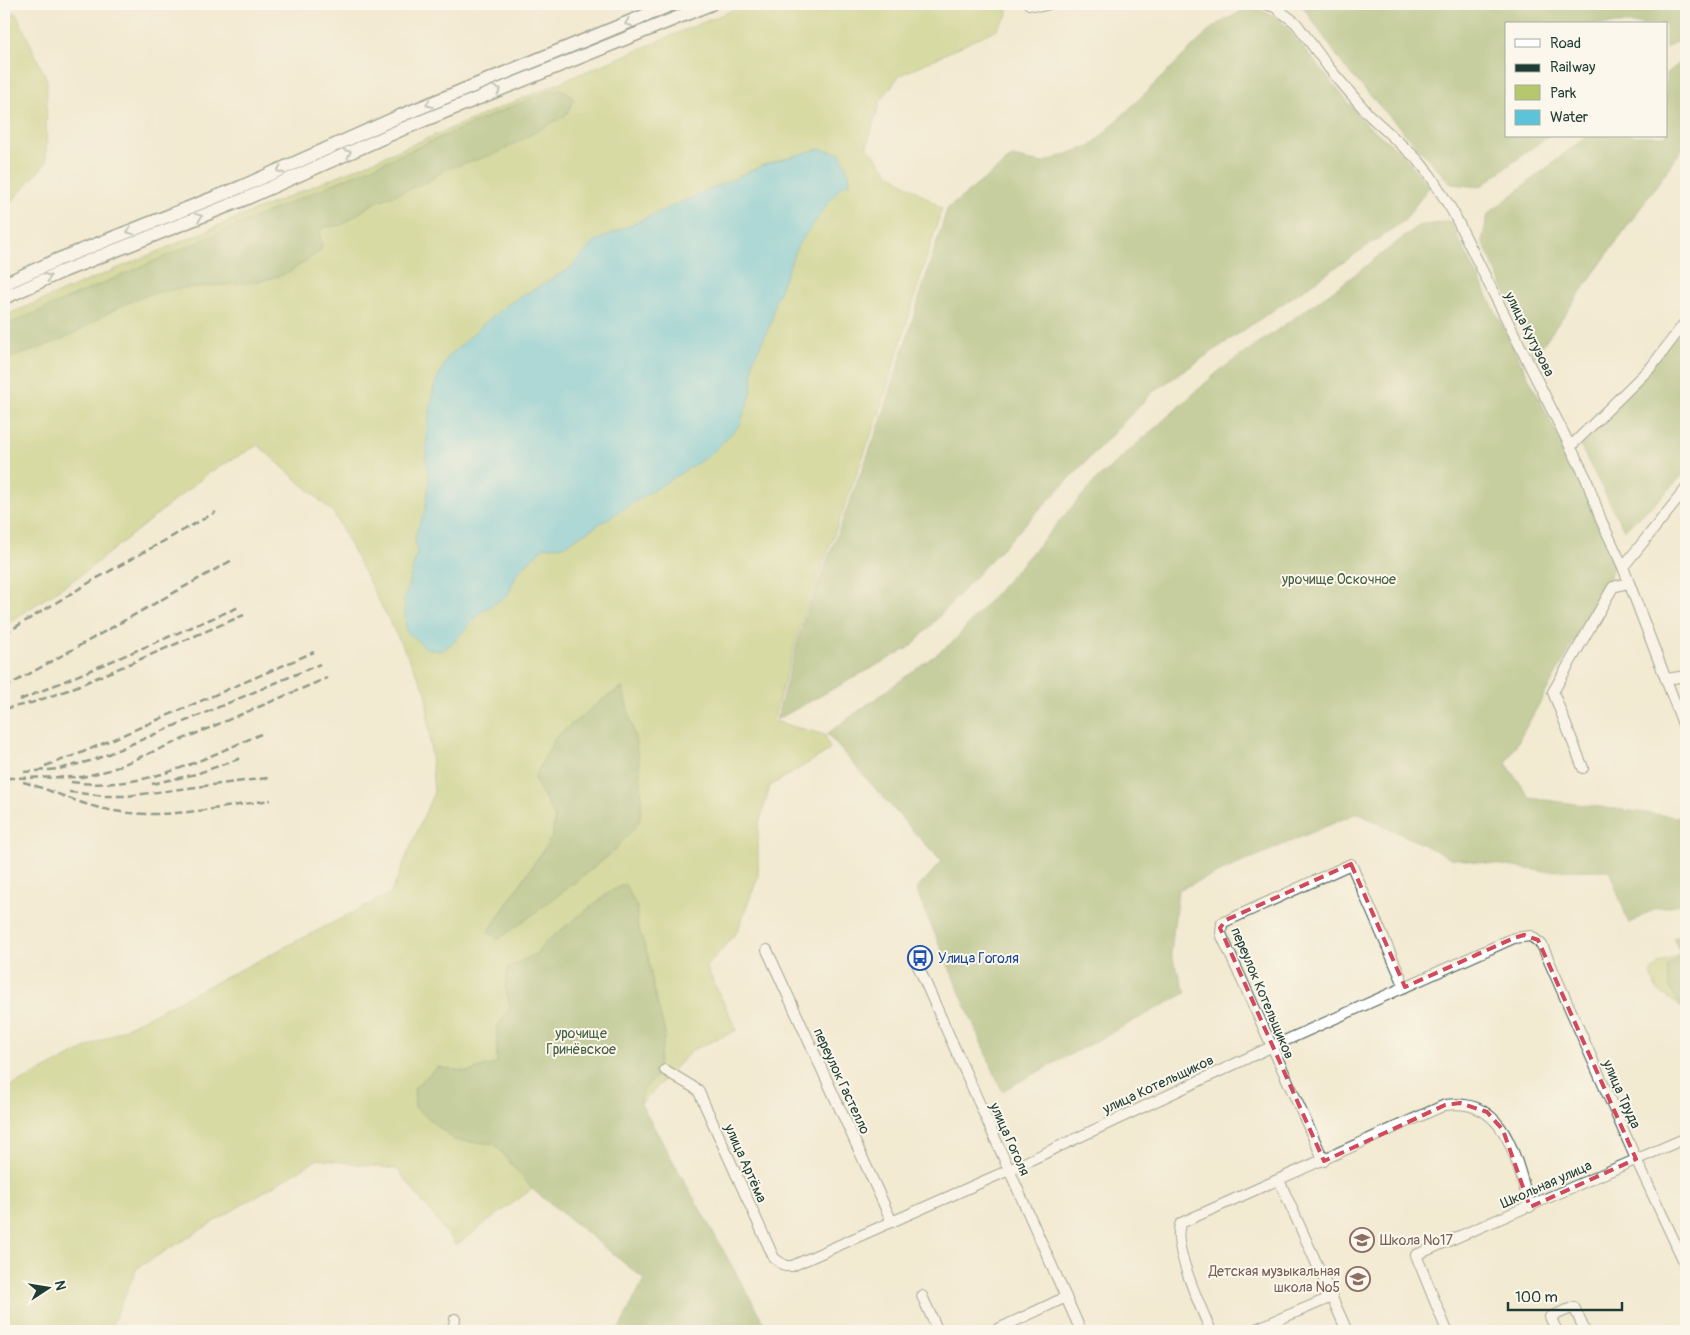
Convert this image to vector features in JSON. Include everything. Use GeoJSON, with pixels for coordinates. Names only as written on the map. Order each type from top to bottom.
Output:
{"type":"FeatureCollection","features":[{"type":"Feature","properties":{"kind":"main road"},"geometry":{"type":"LineString","coordinates":[[4,284],[57,260],[241,187],[400,116],[673,4]]}},
{"type":"Feature","properties":{"kind":"main road"},"geometry":{"type":"LineString","coordinates":[[4,298],[61,272],[246,199],[414,124],[711,4]]}},
{"type":"Feature","properties":{"kind":"street"},"geometry":{"type":"LineString","coordinates":[[1029,4],[1042,6],[1049,4]]}},
{"type":"Feature","properties":{"kind":"street","name":"улица Кутузова"},"geometry":{"type":"LineString","coordinates":[[1265,4],[1275,7],[1296,23],[1328,68],[1369,115],[1418,160],[1454,212],[1571,446],[1624,567],[1628,583],[1686,732]]}},
{"type":"Feature","properties":{"kind":"street"},"geometry":{"type":"LineString","coordinates":[[1571,446],[1652,366],[1686,321]]}},
{"type":"Feature","properties":{"kind":"street"},"geometry":{"type":"LineString","coordinates":[[1624,567],[1686,489]]}},
{"type":"Feature","properties":{"kind":"street"},"geometry":{"type":"LineString","coordinates":[[1583,768],[1554,692],[1613,587],[1628,583]]}},
{"type":"Feature","properties":{"kind":"street"},"geometry":{"type":"LineString","coordinates":[[1666,679],[1686,676]]}},
{"type":"Feature","properties":{"kind":"street","name":"переулок Котельщиков"},"geometry":{"type":"LineString","coordinates":[[1324,1161],[1271,1046],[1220,928],[1226,920],[1351,864],[1405,987]]}},
{"type":"Feature","properties":{"kind":"street","name":"улица Котельщиков"},"geometry":{"type":"LineString","coordinates":[[798,1264],[1009,1170],[1271,1046],[1514,938],[1531,936]]}},
{"type":"Feature","properties":{"kind":"street","name":"улица Труда"},"geometry":{"type":"LineString","coordinates":[[1531,936],[1542,946],[1636,1160],[1686,1266]]}},
{"type":"Feature","properties":{"kind":"street","name":"переулок Гастелло"},"geometry":{"type":"LineString","coordinates":[[767,950],[892,1222]]}},
{"type":"Feature","properties":{"kind":"street","name":"улица Гоголя"},"geometry":{"type":"LineString","coordinates":[[914,957],[1081,1331]]}},
{"type":"Feature","properties":{"kind":"street","name":"улица Артёма"},"geometry":{"type":"LineString","coordinates":[[665,1070],[698,1090],[774,1258],[785,1266],[798,1264]]}},
{"type":"Feature","properties":{"kind":"street"},"geometry":{"type":"LineString","coordinates":[[1211,1331],[1179,1245],[1178,1229],[1187,1220],[1445,1106],[1460,1103],[1474,1105],[1488,1112],[1503,1130],[1516,1162],[1530,1207]]}},
{"type":"Feature","properties":{"kind":"street","name":"Школьная улица"},"geometry":{"type":"LineString","coordinates":[[1447,1331],[1416,1255],[1686,1138]]}},
{"type":"Feature","properties":{"kind":"street"},"geometry":{"type":"LineString","coordinates":[[1279,1180],[1347,1331]]}},
{"type":"Feature","properties":{"kind":"street"},"geometry":{"type":"LineString","coordinates":[[922,1296],[938,1331]]}},
{"type":"Feature","properties":{"kind":"street"},"geometry":{"type":"LineString","coordinates":[[994,1331],[1066,1297]]}},
{"type":"Feature","properties":{"kind":"street"},"geometry":{"type":"LineString","coordinates":[[1251,1331],[1332,1297]]}},
{"type":"Feature","properties":{"kind":"street"},"geometry":{"type":"LineString","coordinates":[[1557,1331],[1550,1317],[1574,1306],[1585,1331]]}},
{"type":"Feature","properties":{"kind":"street"},"geometry":{"type":"LineString","coordinates":[[453,1331],[455,1320]]}},
{"type":"Feature","properties":{"kind":"highlighted area"},"geometry":{"type":"Polygon","coordinates":[[[1351,864],[1405,987],[1514,938],[1524,935],[1538,940],[1636,1159],[1530,1207],[1503,1130],[1487,1112],[1460,1103],[1445,1105],[1324,1161],[1220,928],[1226,920],[1351,864]]]}},
{"type":"Feature","properties":{"kind":"green space"},"geometry":{"type":"Polygon","coordinates":[[[747,4],[1007,4],[1008,14],[997,29],[899,76],[880,102],[867,146],[890,174],[942,208],[878,417],[801,623],[773,721],[825,735],[830,750],[770,786],[758,827],[758,877],[737,932],[706,967],[737,1030],[692,1050],[641,1104],[642,1091],[655,1078],[665,1033],[654,991],[648,956],[637,924],[637,907],[611,891],[547,941],[537,953],[509,968],[505,986],[510,1007],[497,1027],[497,1063],[468,1072],[437,1067],[415,1107],[454,1140],[495,1144],[532,1189],[456,1245],[397,1169],[318,1159],[137,1268],[109,1331],[4,1331],[4,1090],[391,893],[434,792],[426,692],[333,512],[258,445],[210,472],[85,572],[4,626],[4,316],[747,4]],[[605,698],[556,737],[534,778],[555,817],[552,837],[488,932],[499,939],[615,851],[605,698]]]}},
{"type":"Feature","properties":{"kind":"green space"},"geometry":{"type":"Polygon","coordinates":[[[1301,4],[1686,4],[1686,34],[1668,47],[1668,22],[1505,22],[1505,138],[1545,138],[1480,187],[1451,184],[1346,69],[1301,4]]]}},
{"type":"Feature","properties":{"kind":"green space"},"geometry":{"type":"Polygon","coordinates":[[[1251,6],[1279,18],[1366,124],[1402,153],[1429,187],[1404,221],[1153,392],[984,567],[912,646],[776,720],[803,623],[882,418],[947,209],[1012,157],[1042,163],[1092,145],[1213,27],[1251,6]]]}},
{"type":"Feature","properties":{"kind":"green space"},"geometry":{"type":"Polygon","coordinates":[[[4,13],[16,13],[47,80],[46,163],[4,210],[4,13]]]}},
{"type":"Feature","properties":{"kind":"green space"},"geometry":{"type":"Polygon","coordinates":[[[1686,58],[1686,144],[1535,356],[1482,241],[1488,214],[1584,138],[1668,138],[1668,72],[1686,58]]]}},
{"type":"Feature","properties":{"kind":"green space"},"geometry":{"type":"Polygon","coordinates":[[[561,89],[569,93],[574,100],[566,115],[498,153],[444,170],[428,182],[374,203],[342,225],[325,227],[319,233],[322,242],[321,251],[287,273],[247,283],[177,289],[142,297],[113,310],[66,337],[4,360],[4,326],[548,91],[561,89]]]}},
{"type":"Feature","properties":{"kind":"green space","name":"урочище Оскочное"},"geometry":{"type":"Polygon","coordinates":[[[1450,221],[1616,552],[1610,578],[1506,763],[1530,798],[1686,818],[1686,903],[1654,909],[1629,924],[1609,870],[1541,871],[1451,858],[1357,813],[1178,890],[1171,954],[1186,993],[1002,1091],[916,890],[942,861],[919,838],[827,734],[953,642],[1095,481],[1219,371],[1341,285],[1418,226],[1450,221]]]}},
{"type":"Feature","properties":{"kind":"green space"},"geometry":{"type":"Polygon","coordinates":[[[1686,325],[1686,471],[1665,494],[1624,530],[1578,442],[1686,325]]]}},
{"type":"Feature","properties":{"kind":"green space"},"geometry":{"type":"Polygon","coordinates":[[[622,687],[634,734],[640,769],[640,818],[634,829],[600,862],[499,939],[488,932],[552,837],[555,817],[534,778],[556,737],[622,687]]]}},
{"type":"Feature","properties":{"kind":"green space","name":"урочище Гринёвское"},"geometry":{"type":"Polygon","coordinates":[[[625,884],[637,907],[637,924],[648,956],[654,991],[665,1034],[655,1078],[642,1091],[641,1104],[768,1330],[771,1331],[618,1331],[644,1279],[532,1189],[495,1144],[454,1140],[415,1107],[414,1088],[437,1067],[468,1072],[497,1063],[497,1027],[510,1007],[505,986],[508,968],[537,953],[547,941],[611,891],[625,884]]]}},
{"type":"Feature","properties":{"kind":"green space"},"geometry":{"type":"Polygon","coordinates":[[[1686,934],[1686,1011],[1673,996],[1669,984],[1668,965],[1681,954],[1673,938],[1686,934]]]}},
{"type":"Feature","properties":{"kind":"green space"},"geometry":{"type":"Polygon","coordinates":[[[1686,940],[1686,1011],[1656,989],[1651,972],[1658,964],[1683,953],[1686,940]]]}},
{"type":"Feature","properties":{"kind":"water"},"geometry":{"type":"Polygon","coordinates":[[[818,149],[840,153],[849,173],[850,183],[841,186],[798,245],[775,302],[771,323],[753,361],[752,391],[740,425],[710,455],[564,546],[544,547],[517,573],[508,595],[481,612],[452,644],[440,651],[426,648],[406,631],[404,601],[417,552],[415,535],[425,510],[429,482],[426,458],[427,430],[434,386],[447,358],[489,319],[511,302],[569,269],[595,241],[766,164],[818,149]]]}},
{"type":"Feature","properties":{"kind":"railway"},"geometry":{"type":"LineString","coordinates":[[4,634],[92,581],[216,512]]}},
{"type":"Feature","properties":{"kind":"railway"},"geometry":{"type":"LineString","coordinates":[[4,688],[234,559]]}},
{"type":"Feature","properties":{"kind":"railway"},"geometry":{"type":"LineString","coordinates":[[20,700],[239,607]]}},
{"type":"Feature","properties":{"kind":"railway"},"geometry":{"type":"LineString","coordinates":[[4,709],[31,703],[68,690],[244,615]]}},
{"type":"Feature","properties":{"kind":"railway"},"geometry":{"type":"LineString","coordinates":[[45,766],[81,753],[314,652]]}},
{"type":"Feature","properties":{"kind":"railway"},"geometry":{"type":"LineString","coordinates":[[24,772],[59,769],[94,760],[320,664]]}},
{"type":"Feature","properties":{"kind":"railway"},"geometry":{"type":"LineString","coordinates":[[7,778],[82,777],[110,770],[327,678]]}},
{"type":"Feature","properties":{"kind":"railway"},"geometry":{"type":"LineString","coordinates":[[71,782],[98,784],[146,778],[191,764],[261,734]]}},
{"type":"Feature","properties":{"kind":"railway"},"geometry":{"type":"LineString","coordinates":[[152,784],[196,774],[244,757]]}},
{"type":"Feature","properties":{"kind":"railway"},"geometry":{"type":"LineString","coordinates":[[69,792],[126,796],[268,778]]}},
{"type":"Feature","properties":{"kind":"railway"},"geometry":{"type":"LineString","coordinates":[[23,782],[100,808],[142,814],[207,810],[271,800]]}},
{"type":"Feature","properties":{"kind":"place","name":"Улица Гоголя"},"geometry":{"type":"Point","coordinates":[920,958]}},
{"type":"Feature","properties":{"kind":"place","name":"Школа №17"},"geometry":{"type":"Point","coordinates":[1362,1240]}},
{"type":"Feature","properties":{"kind":"place","name":"Детская музыкальная школа №5"},"geometry":{"type":"Point","coordinates":[1358,1279]}}]}
